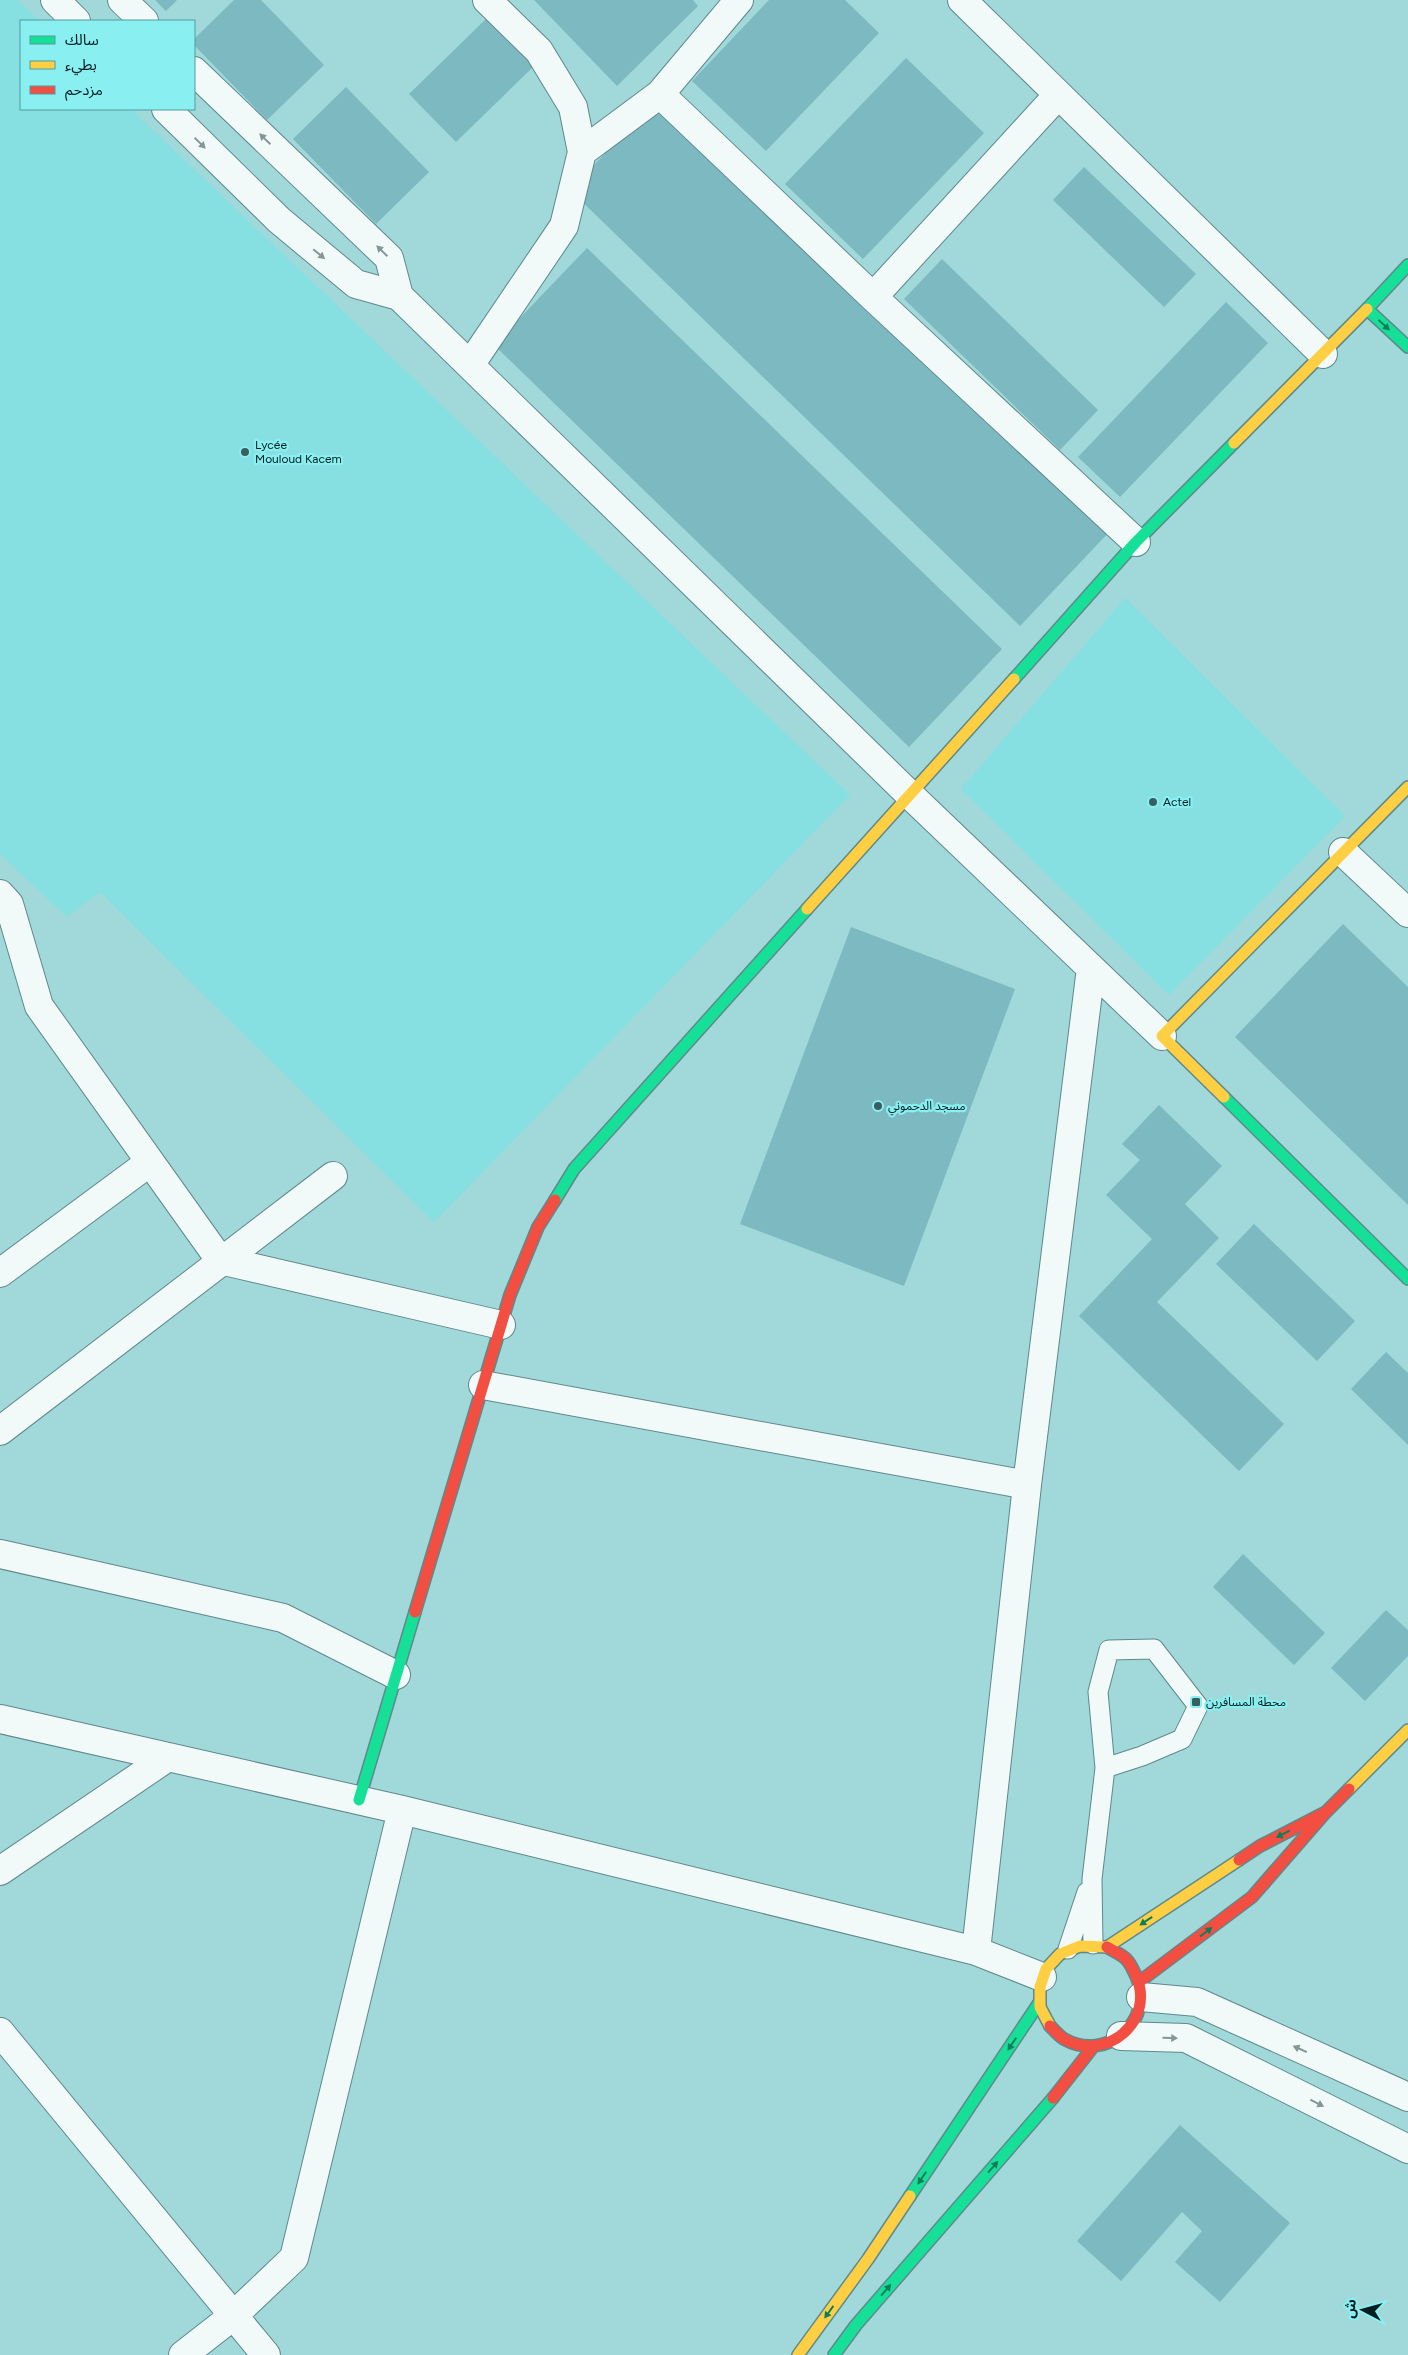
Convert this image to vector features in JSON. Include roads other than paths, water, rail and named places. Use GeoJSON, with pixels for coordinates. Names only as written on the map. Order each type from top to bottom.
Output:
{"type":"FeatureCollection","features":[{"type":"Feature","properties":{"kind":"main road"},"geometry":{"type":"LineString","coordinates":[[359,1800],[510,1295],[538,1227],[574,1169],[1136,542],[1323,354],[1408,264]]}},
{"type":"Feature","properties":{"kind":"main road"},"geometry":{"type":"LineString","coordinates":[[1367,309],[1408,347]]}},
{"type":"Feature","properties":{"kind":"main road"},"geometry":{"type":"LineString","coordinates":[[1408,787],[1162,1036],[1408,1279]]}},
{"type":"Feature","properties":{"kind":"main road"},"geometry":{"type":"LineString","coordinates":[[1140,1990],[1252,1897],[1326,1812],[1408,1730]]}},
{"type":"Feature","properties":{"kind":"main road"},"geometry":{"type":"LineString","coordinates":[[1100,1945],[1260,1846],[1326,1812]]}},
{"type":"Feature","properties":{"kind":"main road"},"geometry":{"type":"LineString","coordinates":[[798,2355],[868,2259],[1041,1990],[1052,1960],[1068,1949],[1080,1944],[1100,1945],[1128,1960],[1140,1990],[1138,2012],[1131,2026],[1121,2036],[1108,2044],[1093,2047],[1078,2045],[1064,2040],[1052,2030],[1044,2018],[1041,1990]]}},
{"type":"Feature","properties":{"kind":"main road"},"geometry":{"type":"LineString","coordinates":[[834,2355],[856,2325],[1057,2094],[1093,2047]]}},
{"type":"Feature","properties":{"kind":"street"},"geometry":{"type":"LineString","coordinates":[[55,0],[75,20]]}},
{"type":"Feature","properties":{"kind":"street"},"geometry":{"type":"LineString","coordinates":[[122,0],[143,20]]}},
{"type":"Feature","properties":{"kind":"street"},"geometry":{"type":"LineString","coordinates":[[470,365],[564,226],[582,152],[574,107],[539,51],[487,0]]}},
{"type":"Feature","properties":{"kind":"street"},"geometry":{"type":"LineString","coordinates":[[582,152],[660,94],[739,0]]}},
{"type":"Feature","properties":{"kind":"street"},"geometry":{"type":"LineString","coordinates":[[962,0],[1323,354]]}},
{"type":"Feature","properties":{"kind":"street"},"geometry":{"type":"LineString","coordinates":[[195,72],[389,258],[399,296]]}},
{"type":"Feature","properties":{"kind":"street"},"geometry":{"type":"LineString","coordinates":[[660,94],[873,297],[1136,542]]}},
{"type":"Feature","properties":{"kind":"street"},"geometry":{"type":"LineString","coordinates":[[873,297],[1058,95]]}},
{"type":"Feature","properties":{"kind":"street"},"geometry":{"type":"LineString","coordinates":[[167,110],[279,220],[356,284],[399,296],[909,794],[1162,1036]]}},
{"type":"Feature","properties":{"kind":"street"},"geometry":{"type":"LineString","coordinates":[[1344,852],[1408,913]]}},
{"type":"Feature","properties":{"kind":"street"},"geometry":{"type":"LineString","coordinates":[[3,903],[39,1006],[220,1260],[501,1325]]}},
{"type":"Feature","properties":{"kind":"street"},"geometry":{"type":"LineString","coordinates":[[976,1952],[1027,1485],[1091,968]]}},
{"type":"Feature","properties":{"kind":"street"},"geometry":{"type":"LineString","coordinates":[[0,1273],[150,1162]]}},
{"type":"Feature","properties":{"kind":"street"},"geometry":{"type":"LineString","coordinates":[[0,1431],[220,1260],[333,1176]]}},
{"type":"Feature","properties":{"kind":"street"},"geometry":{"type":"LineString","coordinates":[[483,1385],[1027,1485]]}},
{"type":"Feature","properties":{"kind":"street"},"geometry":{"type":"LineString","coordinates":[[0,1554],[283,1618],[396,1675]]}},
{"type":"Feature","properties":{"kind":"street"},"geometry":{"type":"LineString","coordinates":[[7,1724],[168,1757],[402,1810],[976,1952],[1041,1990]]}},
{"type":"Feature","properties":{"kind":"street"},"geometry":{"type":"LineString","coordinates":[[0,1871],[168,1757]]}},
{"type":"Feature","properties":{"kind":"street"},"geometry":{"type":"LineString","coordinates":[[183,2355],[233,2316],[294,2258],[402,1810]]}},
{"type":"Feature","properties":{"kind":"street"},"geometry":{"type":"LineString","coordinates":[[1140,1990],[1197,2002],[1408,2097]]}},
{"type":"Feature","properties":{"kind":"street"},"geometry":{"type":"LineString","coordinates":[[0,2032],[266,2355]]}},
{"type":"Feature","properties":{"kind":"street"},"geometry":{"type":"LineString","coordinates":[[1121,2036],[1186,2038],[1408,2149]]}},
{"type":"Feature","properties":{"kind":"lane"},"geometry":{"type":"LineString","coordinates":[[1068,1949],[1092,1879],[1105,1768],[1098,1692],[1109,1650],[1154,1649],[1198,1706],[1182,1739],[1142,1756],[1105,1768]]}},
{"type":"Feature","properties":{"kind":"lane"},"geometry":{"type":"LineString","coordinates":[[1092,1879],[1100,1945]]}},
{"type":"Feature","properties":{"kind":"place","name":"Lycée Mouloud Kacem"},"geometry":{"type":"Point","coordinates":[245,452]}},
{"type":"Feature","properties":{"kind":"place","name":"Actel"},"geometry":{"type":"Point","coordinates":[1153,802]}},
{"type":"Feature","properties":{"kind":"place","name":"مسجد الدحموني"},"geometry":{"type":"Point","coordinates":[878,1106]}},
{"type":"Feature","properties":{"kind":"place","name":"محطة المسافرين"},"geometry":{"type":"Point","coordinates":[1196,1702]}}]}
